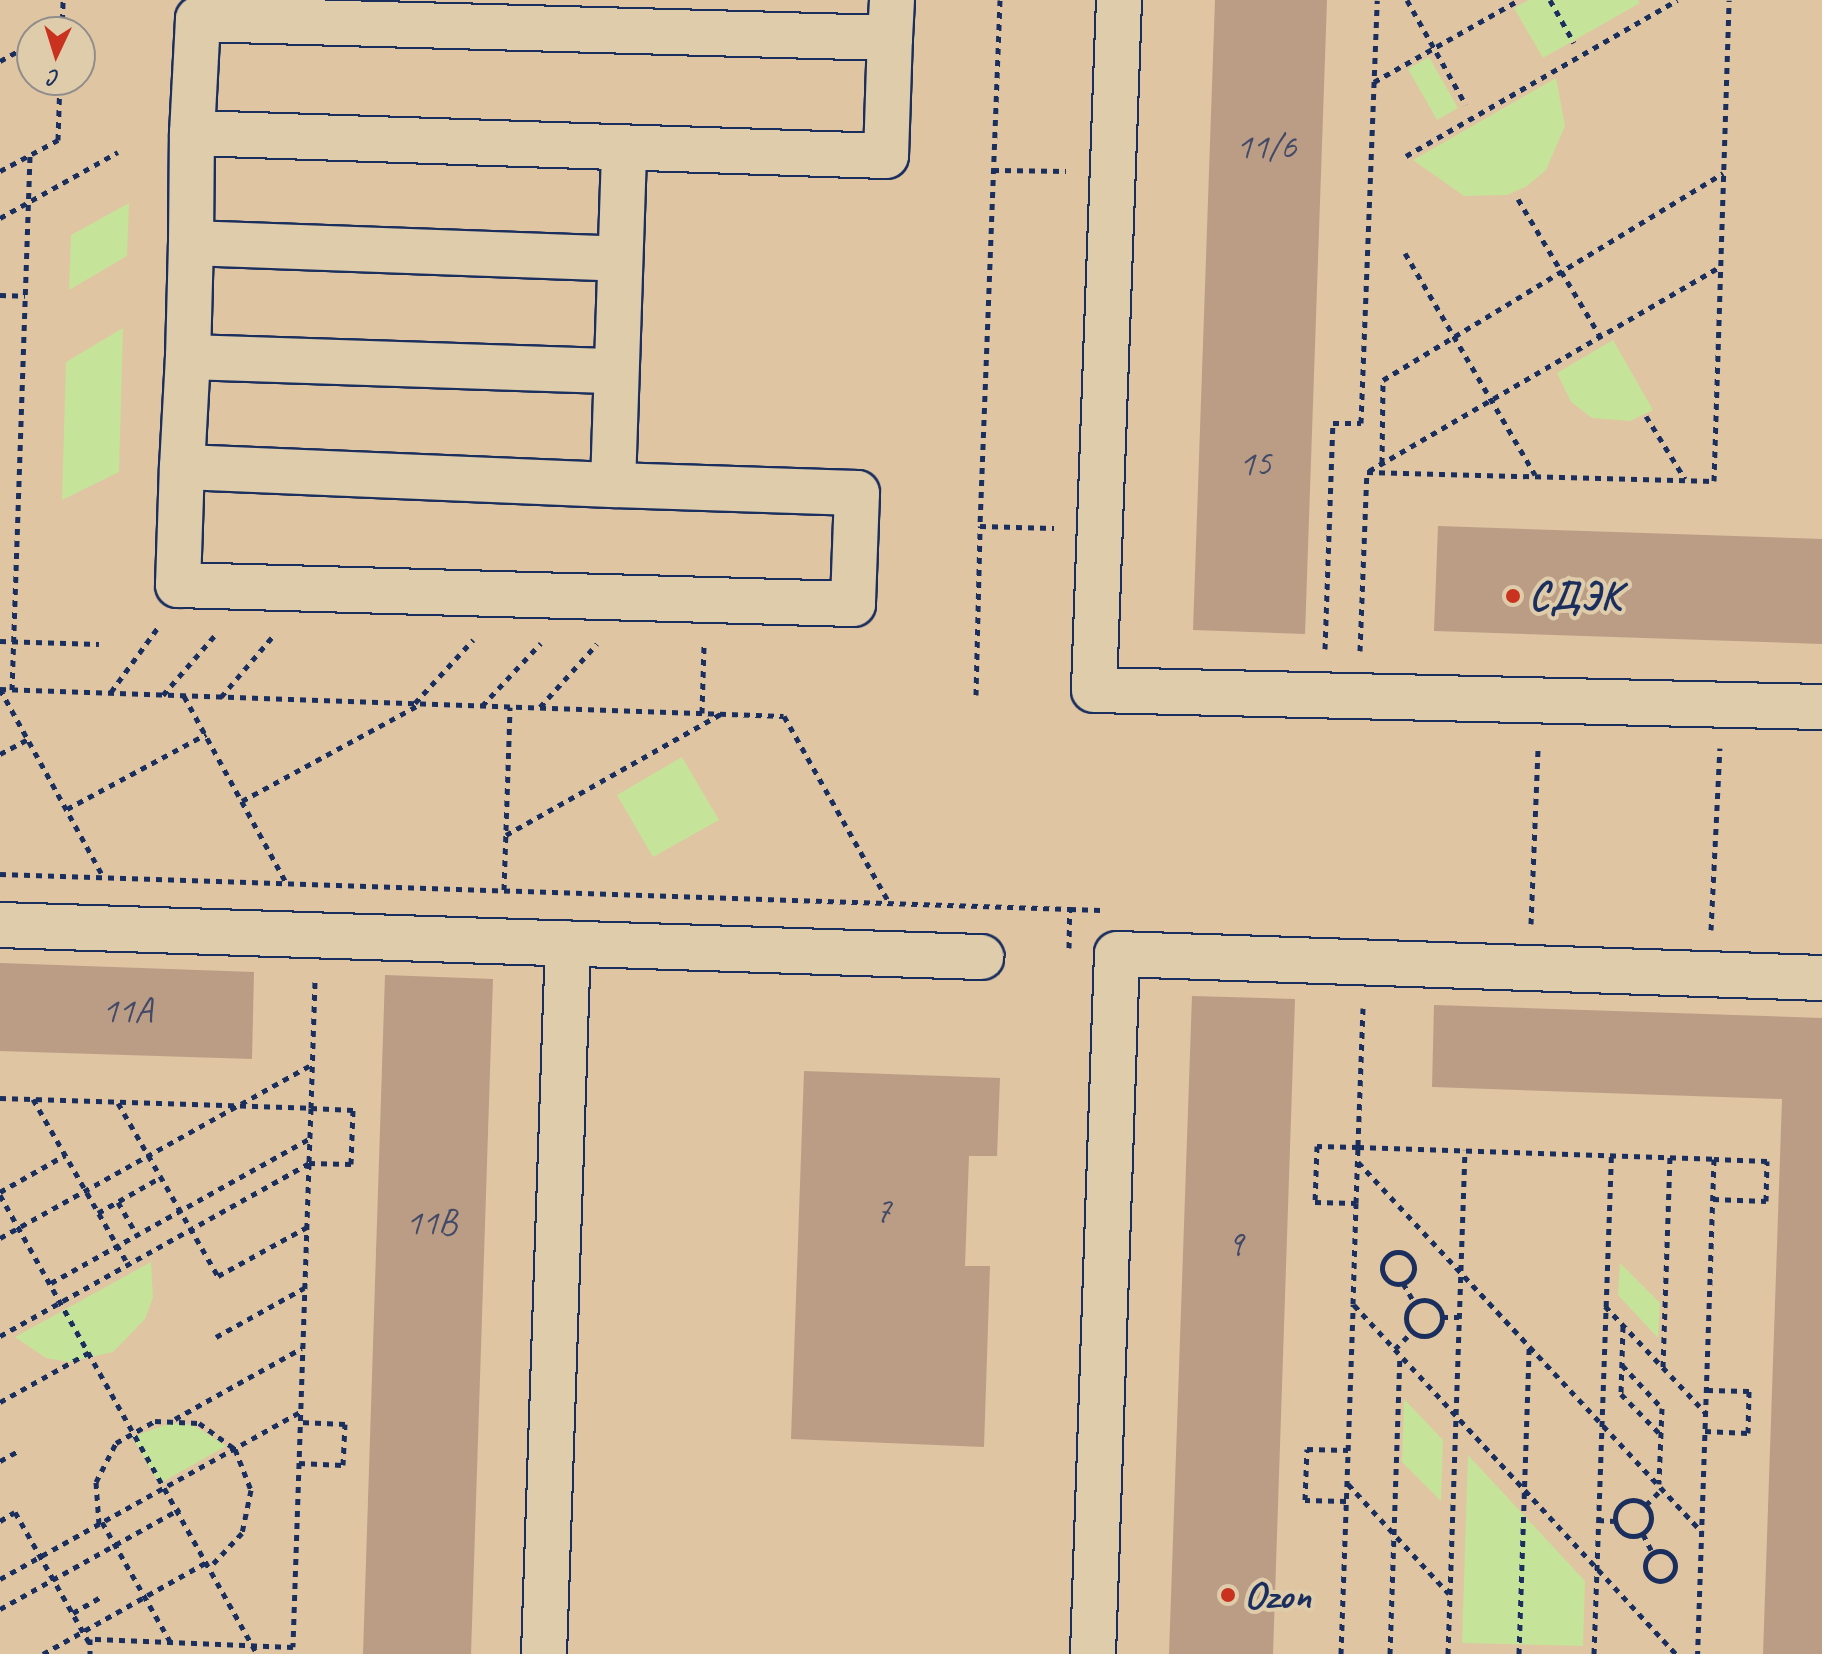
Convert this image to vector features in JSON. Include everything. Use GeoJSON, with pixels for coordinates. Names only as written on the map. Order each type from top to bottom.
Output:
{"type":"FeatureCollection","features":[{"type":"Feature","properties":{"kind":"lane"},"geometry":{"type":"LineString","coordinates":[[1119,0],[1094,690],[1822,707]]}},
{"type":"Feature","properties":{"kind":"lane"},"geometry":{"type":"LineString","coordinates":[[182,467],[857,493],[853,604],[178,585],[182,467],[188,357],[192,133],[199,10],[891,19],[886,156],[192,133]]}},
{"type":"Feature","properties":{"kind":"lane"},"geometry":{"type":"LineString","coordinates":[[613,485],[624,148]]}},
{"type":"Feature","properties":{"kind":"lane"},"geometry":{"type":"LineString","coordinates":[[191,243],[620,259]]}},
{"type":"Feature","properties":{"kind":"lane"},"geometry":{"type":"LineString","coordinates":[[188,357],[616,371]]}},
{"type":"Feature","properties":{"kind":"lane"},"geometry":{"type":"LineString","coordinates":[[0,925],[981,957]]}},
{"type":"Feature","properties":{"kind":"lane"},"geometry":{"type":"LineString","coordinates":[[544,1654],[568,943]]}},
{"type":"Feature","properties":{"kind":"lane"},"geometry":{"type":"LineString","coordinates":[[1093,1654],[1117,954],[1822,978]]}},
{"type":"Feature","properties":{"kind":"path"},"geometry":{"type":"LineString","coordinates":[[976,695],[1000,0]]}},
{"type":"Feature","properties":{"kind":"path"},"geometry":{"type":"LineString","coordinates":[[1325,662],[1333,423],[1361,423],[1377,0]]}},
{"type":"Feature","properties":{"kind":"path"},"geometry":{"type":"LineString","coordinates":[[1407,0],[1466,105]]}},
{"type":"Feature","properties":{"kind":"path"},"geometry":{"type":"LineString","coordinates":[[1374,82],[1519,0]]}},
{"type":"Feature","properties":{"kind":"path"},"geometry":{"type":"LineString","coordinates":[[1550,0],[1574,43]]}},
{"type":"Feature","properties":{"kind":"path"},"geometry":{"type":"LineString","coordinates":[[1406,156],[1677,0]]}},
{"type":"Feature","properties":{"kind":"path"},"geometry":{"type":"LineString","coordinates":[[1367,472],[1714,481],[1729,0]]}},
{"type":"Feature","properties":{"kind":"path"},"geometry":{"type":"LineString","coordinates":[[0,171],[58,140],[59,96]]}},
{"type":"Feature","properties":{"kind":"path"},"geometry":{"type":"LineString","coordinates":[[0,218],[118,152]]}},
{"type":"Feature","properties":{"kind":"path"},"geometry":{"type":"LineString","coordinates":[[12,690],[30,155]]}},
{"type":"Feature","properties":{"kind":"path"},"geometry":{"type":"LineString","coordinates":[[1382,463],[1383,380],[1724,173]]}},
{"type":"Feature","properties":{"kind":"path"},"geometry":{"type":"LineString","coordinates":[[1518,199],[1600,336]]}},
{"type":"Feature","properties":{"kind":"path"},"geometry":{"type":"LineString","coordinates":[[1405,253],[1535,476]]}},
{"type":"Feature","properties":{"kind":"path"},"geometry":{"type":"LineString","coordinates":[[1367,472],[1720,266]]}},
{"type":"Feature","properties":{"kind":"path"},"geometry":{"type":"LineString","coordinates":[[0,295],[25,296]]}},
{"type":"Feature","properties":{"kind":"path"},"geometry":{"type":"LineString","coordinates":[[1646,416],[1685,480]]}},
{"type":"Feature","properties":{"kind":"path"},"geometry":{"type":"LineString","coordinates":[[1359,696],[1367,472]]}},
{"type":"Feature","properties":{"kind":"path"},"geometry":{"type":"LineString","coordinates":[[980,526],[1100,528]]}},
{"type":"Feature","properties":{"kind":"path"},"geometry":{"type":"LineString","coordinates":[[242,801],[418,704],[518,593]]}},
{"type":"Feature","properties":{"kind":"path"},"geometry":{"type":"LineString","coordinates":[[482,706],[585,595]]}},
{"type":"Feature","properties":{"kind":"path"},"geometry":{"type":"LineString","coordinates":[[540,707],[641,597]]}},
{"type":"Feature","properties":{"kind":"path"},"geometry":{"type":"LineString","coordinates":[[702,713],[706,599]]}},
{"type":"Feature","properties":{"kind":"path"},"geometry":{"type":"LineString","coordinates":[[111,693],[162,622]]}},
{"type":"Feature","properties":{"kind":"path"},"geometry":{"type":"LineString","coordinates":[[163,695],[222,627]]}},
{"type":"Feature","properties":{"kind":"path"},"geometry":{"type":"LineString","coordinates":[[221,697],[275,635]]}},
{"type":"Feature","properties":{"kind":"path"},"geometry":{"type":"LineString","coordinates":[[0,641],[99,644]]}},
{"type":"Feature","properties":{"kind":"path"},"geometry":{"type":"LineString","coordinates":[[0,689],[784,716],[889,903]]}},
{"type":"Feature","properties":{"kind":"path"},"geometry":{"type":"LineString","coordinates":[[0,689],[104,877]]}},
{"type":"Feature","properties":{"kind":"path"},"geometry":{"type":"LineString","coordinates":[[184,696],[286,883]]}},
{"type":"Feature","properties":{"kind":"path"},"geometry":{"type":"LineString","coordinates":[[1531,925],[1540,699]]}},
{"type":"Feature","properties":{"kind":"path"},"geometry":{"type":"LineString","coordinates":[[1711,931],[1722,704]]}},
{"type":"Feature","properties":{"kind":"path"},"geometry":{"type":"LineString","coordinates":[[504,890],[510,707]]}},
{"type":"Feature","properties":{"kind":"path"},"geometry":{"type":"LineString","coordinates":[[506,835],[722,714]]}},
{"type":"Feature","properties":{"kind":"path"},"geometry":{"type":"LineString","coordinates":[[67,809],[206,734]]}},
{"type":"Feature","properties":{"kind":"path"},"geometry":{"type":"LineString","coordinates":[[0,754],[28,739]]}},
{"type":"Feature","properties":{"kind":"path"},"geometry":{"type":"LineString","coordinates":[[0,874],[1112,911]]}},
{"type":"Feature","properties":{"kind":"path"},"geometry":{"type":"LineString","coordinates":[[1069,957],[1070,909]]}},
{"type":"Feature","properties":{"kind":"path"},"geometry":{"type":"LineString","coordinates":[[1516,924],[1546,925]]}},
{"type":"Feature","properties":{"kind":"path"},"geometry":{"type":"LineString","coordinates":[[1696,930],[1727,931]]}},
{"type":"Feature","properties":{"kind":"path"},"geometry":{"type":"LineString","coordinates":[[296,1654],[293,1647],[315,973]]}},
{"type":"Feature","properties":{"kind":"path"},"geometry":{"type":"LineString","coordinates":[[1341,1654],[1363,1002]]}},
{"type":"Feature","properties":{"kind":"path"},"geometry":{"type":"LineString","coordinates":[[0,1238],[312,1064]]}},
{"type":"Feature","properties":{"kind":"path"},"geometry":{"type":"LineString","coordinates":[[0,1098],[353,1110],[351,1164],[309,1163],[0,1336]]}},
{"type":"Feature","properties":{"kind":"path"},"geometry":{"type":"LineString","coordinates":[[33,1099],[128,1264]]}},
{"type":"Feature","properties":{"kind":"path"},"geometry":{"type":"LineString","coordinates":[[118,1102],[218,1276],[307,1227]]}},
{"type":"Feature","properties":{"kind":"path"},"geometry":{"type":"LineString","coordinates":[[51,1283],[310,1139]]}},
{"type":"Feature","properties":{"kind":"path"},"geometry":{"type":"LineString","coordinates":[[1356,1203],[1315,1202],[1317,1146],[1767,1161],[1766,1201],[1713,1199]]}},
{"type":"Feature","properties":{"kind":"path"},"geometry":{"type":"LineString","coordinates":[[1448,1654],[1465,1150]]}},
{"type":"Feature","properties":{"kind":"path"},"geometry":{"type":"LineString","coordinates":[[65,1155],[0,1193],[257,1645],[257,1654]]}},
{"type":"Feature","properties":{"kind":"path"},"geometry":{"type":"LineString","coordinates":[[1594,1654],[1611,1155]]}},
{"type":"Feature","properties":{"kind":"path"},"geometry":{"type":"LineString","coordinates":[[1663,1367],[1670,1157]]}},
{"type":"Feature","properties":{"kind":"path"},"geometry":{"type":"LineString","coordinates":[[1698,1654],[1714,1159]]}},
{"type":"Feature","properties":{"kind":"path"},"geometry":{"type":"LineString","coordinates":[[1358,1162],[1702,1532]]}},
{"type":"Feature","properties":{"kind":"path"},"geometry":{"type":"LineString","coordinates":[[98,1213],[161,1177]]}},
{"type":"Feature","properties":{"kind":"path"},"geometry":{"type":"LineString","coordinates":[[118,1202],[137,1235]]}},
{"type":"Feature","properties":{"kind":"path"},"geometry":{"type":"LineString","coordinates":[[1403,1283],[1414,1264],[1409,1255],[1389,1254],[1381,1272],[1403,1283],[1414,1302]]}},
{"type":"Feature","properties":{"kind":"path"},"geometry":{"type":"LineString","coordinates":[[216,1337],[305,1288]]}},
{"type":"Feature","properties":{"kind":"path"},"geometry":{"type":"LineString","coordinates":[[1412,1332],[1434,1334],[1442,1317],[1437,1304],[1414,1302]]}},
{"type":"Feature","properties":{"kind":"path"},"geometry":{"type":"LineString","coordinates":[[1412,1332],[1407,1311],[1414,1302]]}},
{"type":"Feature","properties":{"kind":"path"},"geometry":{"type":"LineString","coordinates":[[1353,1304],[1676,1654]]}},
{"type":"Feature","properties":{"kind":"path"},"geometry":{"type":"LineString","coordinates":[[1605,1306],[1706,1412]]}},
{"type":"Feature","properties":{"kind":"path"},"geometry":{"type":"LineString","coordinates":[[1442,1317],[1459,1317]]}},
{"type":"Feature","properties":{"kind":"path"},"geometry":{"type":"LineString","coordinates":[[1623,1325],[1621,1394],[1661,1435]]}},
{"type":"Feature","properties":{"kind":"path"},"geometry":{"type":"LineString","coordinates":[[1390,1654],[1397,1352],[1412,1332]]}},
{"type":"Feature","properties":{"kind":"path"},"geometry":{"type":"LineString","coordinates":[[1519,1654],[1529,1345]]}},
{"type":"Feature","properties":{"kind":"path"},"geometry":{"type":"LineString","coordinates":[[170,1642],[100,1523],[96,1482],[103,1460],[134,1429],[174,1419],[303,1347]]}},
{"type":"Feature","properties":{"kind":"path"},"geometry":{"type":"LineString","coordinates":[[0,1402],[90,1352]]}},
{"type":"Feature","properties":{"kind":"path"},"geometry":{"type":"LineString","coordinates":[[1622,1365],[1662,1408],[1660,1487],[1646,1505]]}},
{"type":"Feature","properties":{"kind":"path"},"geometry":{"type":"LineString","coordinates":[[1705,1431],[1748,1433],[1749,1391],[1707,1390]]}},
{"type":"Feature","properties":{"kind":"path"},"geometry":{"type":"LineString","coordinates":[[0,1579],[301,1411]]}},
{"type":"Feature","properties":{"kind":"path"},"geometry":{"type":"LineString","coordinates":[[43,1654],[229,1551],[250,1512],[246,1468],[234,1448],[199,1423],[174,1419]]}},
{"type":"Feature","properties":{"kind":"path"},"geometry":{"type":"LineString","coordinates":[[299,1463],[343,1465],[345,1424],[300,1422]]}},
{"type":"Feature","properties":{"kind":"path"},"geometry":{"type":"LineString","coordinates":[[1346,1501],[1305,1500],[1306,1474],[1307,1449],[1348,1450]]}},
{"type":"Feature","properties":{"kind":"path"},"geometry":{"type":"LineString","coordinates":[[0,1461],[18,1451]]}},
{"type":"Feature","properties":{"kind":"path"},"geometry":{"type":"LineString","coordinates":[[1347,1483],[1450,1595]]}},
{"type":"Feature","properties":{"kind":"path"},"geometry":{"type":"LineString","coordinates":[[1614,1521],[1624,1501],[1646,1505]]}},
{"type":"Feature","properties":{"kind":"path"},"geometry":{"type":"LineString","coordinates":[[1646,1505],[1651,1515],[1643,1534],[1652,1552],[1649,1577],[1667,1579],[1671,1554],[1652,1552]]}},
{"type":"Feature","properties":{"kind":"path"},"geometry":{"type":"LineString","coordinates":[[0,1609],[180,1509]]}},
{"type":"Feature","properties":{"kind":"path"},"geometry":{"type":"LineString","coordinates":[[0,1521],[15,1512],[90,1643],[90,1654]]}},
{"type":"Feature","properties":{"kind":"path"},"geometry":{"type":"LineString","coordinates":[[1598,1520],[1614,1521],[1630,1537],[1643,1534]]}},
{"type":"Feature","properties":{"kind":"path"},"geometry":{"type":"LineString","coordinates":[[73,1613],[102,1596]]}},
{"type":"Feature","properties":{"kind":"path"},"geometry":{"type":"LineString","coordinates":[[90,1643],[170,1642],[293,1647]]}},
{"type":"Feature","properties":{"kind":"green space"},"geometry":{"type":"Polygon","coordinates":[[[1529,0],[1638,0],[1640,3],[1543,58],[1514,8],[1529,0]]]}},
{"type":"Feature","properties":{"kind":"green space"},"geometry":{"type":"Polygon","coordinates":[[[1429,57],[1458,108],[1437,120],[1408,69],[1429,57]]]}},
{"type":"Feature","properties":{"kind":"green space"},"geometry":{"type":"Polygon","coordinates":[[[1556,78],[1565,126],[1546,170],[1527,186],[1507,195],[1464,196],[1413,160],[1556,78]]]}},
{"type":"Feature","properties":{"kind":"green space"},"geometry":{"type":"Polygon","coordinates":[[[129,203],[127,256],[69,290],[71,235],[129,203]]]}},
{"type":"Feature","properties":{"kind":"green space"},"geometry":{"type":"Polygon","coordinates":[[[123,328],[119,472],[62,500],[66,362],[123,328]]]}},
{"type":"Feature","properties":{"kind":"green space"},"geometry":{"type":"Polygon","coordinates":[[[1613,340],[1653,410],[1630,421],[1592,418],[1571,402],[1557,373],[1613,340]]]}},
{"type":"Feature","properties":{"kind":"green space"},"geometry":{"type":"Polygon","coordinates":[[[682,757],[719,820],[653,857],[617,795],[682,757]]]}},
{"type":"Feature","properties":{"kind":"green space"},"geometry":{"type":"Polygon","coordinates":[[[151,1262],[153,1297],[145,1319],[113,1352],[69,1362],[46,1358],[15,1337],[151,1262]]]}},
{"type":"Feature","properties":{"kind":"green space"},"geometry":{"type":"Polygon","coordinates":[[[1620,1263],[1660,1303],[1658,1338],[1618,1295],[1620,1263]]]}},
{"type":"Feature","properties":{"kind":"green space"},"geometry":{"type":"Polygon","coordinates":[[[1404,1399],[1443,1440],[1441,1501],[1402,1462],[1404,1399]]]}},
{"type":"Feature","properties":{"kind":"green space"},"geometry":{"type":"Polygon","coordinates":[[[171,1423],[193,1425],[226,1446],[159,1484],[132,1437],[171,1423]]]}},
{"type":"Feature","properties":{"kind":"green space"},"geometry":{"type":"Polygon","coordinates":[[[1468,1455],[1585,1581],[1583,1646],[1462,1643],[1468,1455]]]}},
{"type":"Feature","properties":{"kind":"building"},"geometry":{"type":"Polygon","coordinates":[[[1215,0],[1327,0],[1305,634],[1193,630],[1215,0]]]}},
{"type":"Feature","properties":{"kind":"building"},"geometry":{"type":"Polygon","coordinates":[[[1438,526],[1822,539],[1822,644],[1434,631],[1438,526]]]}},
{"type":"Feature","properties":{"kind":"building"},"geometry":{"type":"Polygon","coordinates":[[[0,963],[254,972],[252,1059],[0,1051],[0,963]]]}},
{"type":"Feature","properties":{"kind":"building"},"geometry":{"type":"Polygon","coordinates":[[[385,975],[493,979],[471,1654],[363,1654],[385,975]]]}},
{"type":"Feature","properties":{"kind":"building"},"geometry":{"type":"Polygon","coordinates":[[[1192,996],[1295,999],[1273,1654],[1169,1654],[1192,996]]]}},
{"type":"Feature","properties":{"kind":"building"},"geometry":{"type":"Polygon","coordinates":[[[1434,1005],[1822,1018],[1822,1654],[1763,1654],[1782,1099],[1432,1087],[1434,1005]]]}},
{"type":"Feature","properties":{"kind":"building"},"geometry":{"type":"Polygon","coordinates":[[[804,1071],[1000,1078],[997,1156],[969,1156],[965,1266],[990,1266],[984,1447],[791,1439],[804,1071]]]}},
{"type":"Feature","properties":{"kind":"place","name":"СДЭК"},"geometry":{"type":"Point","coordinates":[1513,596]}},
{"type":"Feature","properties":{"kind":"place","name":"Ozon"},"geometry":{"type":"Point","coordinates":[1228,1595]}}]}
